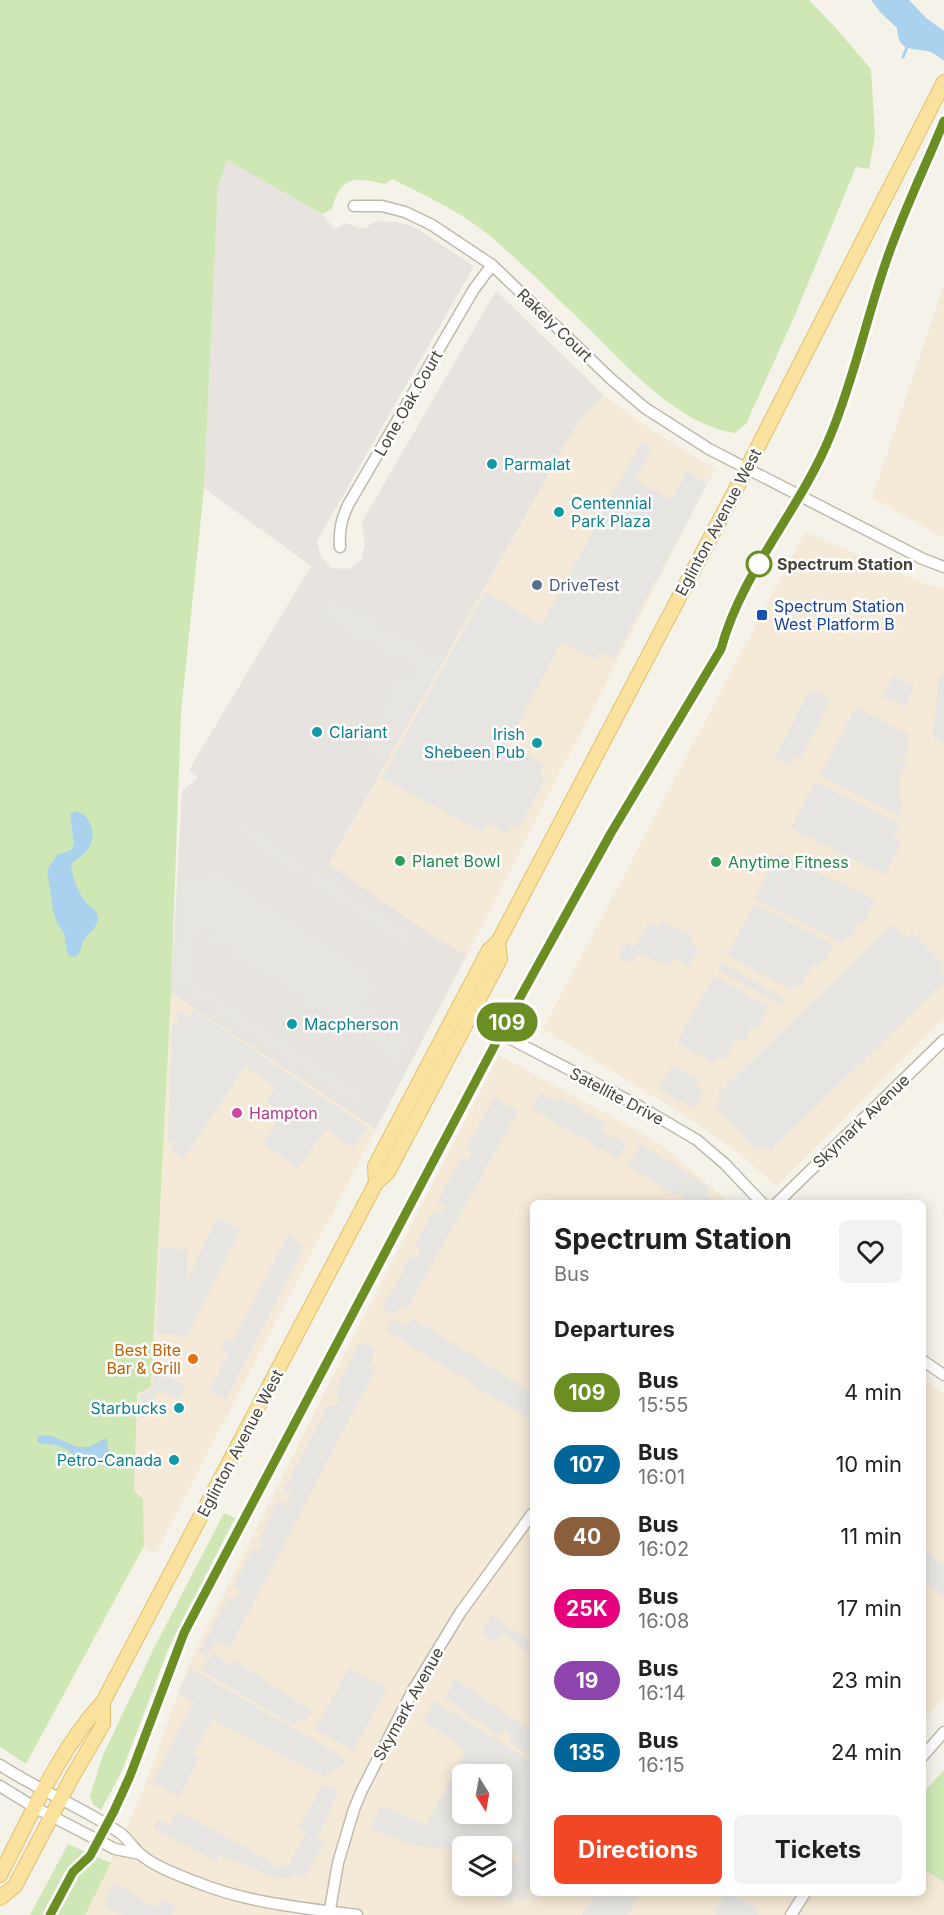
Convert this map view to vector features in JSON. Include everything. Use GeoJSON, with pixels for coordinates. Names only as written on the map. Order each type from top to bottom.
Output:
{"type":"FeatureCollection","features":[{"type":"Feature","properties":{"kind":"main road","name":"Eglinton Avenue West"},"geometry":{"type":"LineString","coordinates":[[0,1898],[15,1886],[44,1812],[89,1717],[103,1702],[376,1183],[388,1172],[463,1014],[489,950],[498,942],[747,468],[944,82]]}},
{"type":"Feature","properties":{"kind":"main road","name":"Eglinton Avenue West"},"geometry":{"type":"LineString","coordinates":[[0,1875],[103,1724],[103,1702]]}},
{"type":"Feature","properties":{"kind":"street","name":"Rakely Court"},"geometry":{"type":"LineString","coordinates":[[354,206],[382,206],[405,212],[432,225],[492,265],[645,408],[700,444],[923,559],[944,567]]}},
{"type":"Feature","properties":{"kind":"street","name":"Lone Oak Court"},"geometry":{"type":"LineString","coordinates":[[340,547],[340,526],[348,505],[474,289],[492,265]]}},
{"type":"Feature","properties":{"kind":"street","name":"Satellite Drive"},"geometry":{"type":"LineString","coordinates":[[463,1014],[639,1106],[697,1140],[725,1164],[759,1200]]}},
{"type":"Feature","properties":{"kind":"street","name":"Skymark Avenue"},"geometry":{"type":"LineString","coordinates":[[780,1200],[944,1040]]}},
{"type":"Feature","properties":{"kind":"street"},"geometry":{"type":"LineString","coordinates":[[926,1363],[944,1376]]}},
{"type":"Feature","properties":{"kind":"street","name":"Skymark Avenue"},"geometry":{"type":"LineString","coordinates":[[329,1913],[338,1863],[354,1809],[410,1697],[460,1613],[530,1517]]}},
{"type":"Feature","properties":{"kind":"street"},"geometry":{"type":"LineString","coordinates":[[926,1752],[944,1732]]}},
{"type":"Feature","properties":{"kind":"street"},"geometry":{"type":"LineString","coordinates":[[0,1765],[122,1834],[140,1854]]}},
{"type":"Feature","properties":{"kind":"street"},"geometry":{"type":"LineString","coordinates":[[0,1786],[115,1849],[140,1854],[196,1882],[264,1902],[329,1913],[357,1915]]}},
{"type":"Feature","properties":{"kind":"street"},"geometry":{"type":"LineString","coordinates":[[791,1915],[803,1896]]}},
{"type":"Feature","properties":{"kind":"shaded area"},"geometry":{"type":"Polygon","coordinates":[[[227,159],[322,214],[335,229],[346,223],[365,228],[376,221],[397,222],[416,228],[474,266],[317,541],[321,557],[332,568],[348,569],[361,560],[365,545],[362,522],[496,291],[604,395],[577,424],[329,864],[439,940],[467,955],[376,1129],[171,993],[182,791],[198,778],[189,770],[311,566],[204,488],[218,186],[227,159]]]}},
{"type":"Feature","properties":{"kind":"shaded area"},"geometry":{"type":"Polygon","coordinates":[[[944,284],[944,538],[872,498],[944,284]]]}},
{"type":"Feature","properties":{"kind":"shaded area","name":"Centennial Park Plaza"},"geometry":{"type":"Polygon","coordinates":[[[604,395],[653,431],[715,469],[467,955],[439,940],[329,865],[577,424],[604,395]]]}},
{"type":"Feature","properties":{"kind":"shaded area"},"geometry":{"type":"Polygon","coordinates":[[[641,442],[652,448],[635,480],[671,500],[687,471],[707,484],[614,659],[600,652],[596,660],[562,642],[507,744],[545,765],[539,775],[546,778],[518,828],[512,825],[507,834],[488,823],[483,832],[382,778],[485,592],[542,625],[641,442]]]}},
{"type":"Feature","properties":{"kind":"shaded area"},"geometry":{"type":"Polygon","coordinates":[[[805,532],[926,584],[944,589],[944,1017],[777,1186],[737,1152],[681,1113],[543,1029],[805,532]]]}},
{"type":"Feature","properties":{"kind":"shaded area"},"geometry":{"type":"Polygon","coordinates":[[[330,597],[440,662],[383,762],[361,750],[401,678],[410,682],[416,664],[411,656],[406,663],[321,614],[330,597]]]}},
{"type":"Feature","properties":{"kind":"shaded area"},"geometry":{"type":"Polygon","coordinates":[[[939,675],[944,675],[944,748],[941,740],[933,738],[939,675]]]}},
{"type":"Feature","properties":{"kind":"shaded area"},"geometry":{"type":"Polygon","coordinates":[[[893,676],[915,686],[905,707],[883,697],[893,676]]]}},
{"type":"Feature","properties":{"kind":"shaded area"},"geometry":{"type":"Polygon","coordinates":[[[810,689],[831,699],[800,759],[794,756],[790,765],[775,758],[810,689]]]}},
{"type":"Feature","properties":{"kind":"shaded area"},"geometry":{"type":"Polygon","coordinates":[[[856,707],[909,735],[905,744],[910,747],[902,761],[907,764],[898,780],[902,782],[898,789],[902,791],[898,799],[903,803],[897,815],[820,775],[856,707]]]}},
{"type":"Feature","properties":{"kind":"shaded area"},"geometry":{"type":"Polygon","coordinates":[[[815,781],[900,824],[893,837],[902,842],[885,875],[791,828],[815,781]]]}},
{"type":"Feature","properties":{"kind":"shaded area"},"geometry":{"type":"Polygon","coordinates":[[[229,815],[415,940],[411,946],[225,821],[229,815]]]}},
{"type":"Feature","properties":{"kind":"shaded area"},"geometry":{"type":"Polygon","coordinates":[[[778,853],[875,900],[863,924],[859,922],[850,939],[846,937],[843,943],[755,899],[778,853]]]}},
{"type":"Feature","properties":{"kind":"shaded area"},"geometry":{"type":"Polygon","coordinates":[[[213,872],[375,980],[361,1006],[410,1039],[396,1060],[211,937],[214,931],[205,928],[197,934],[194,985],[362,1097],[358,1104],[194,992],[194,989],[174,986],[182,874],[208,878],[213,872]]]}},
{"type":"Feature","properties":{"kind":"shaded area"},"geometry":{"type":"Polygon","coordinates":[[[754,904],[834,945],[826,960],[822,959],[818,967],[813,964],[801,987],[795,984],[792,990],[727,955],[754,904]]]}},
{"type":"Feature","properties":{"kind":"shaded area"},"geometry":{"type":"Polygon","coordinates":[[[663,922],[693,936],[689,943],[698,949],[689,966],[674,957],[669,966],[638,953],[631,963],[618,957],[626,943],[636,945],[648,923],[659,928],[663,922]]]}},
{"type":"Feature","properties":{"kind":"shaded area"},"geometry":{"type":"Polygon","coordinates":[[[892,924],[906,938],[912,932],[944,965],[941,972],[944,975],[944,982],[770,1151],[764,1146],[757,1151],[715,1106],[722,1101],[715,1097],[892,924]]]}},
{"type":"Feature","properties":{"kind":"shaded area"},"geometry":{"type":"Polygon","coordinates":[[[721,963],[785,998],[781,1004],[717,970],[721,963]]]}},
{"type":"Feature","properties":{"kind":"shaded area"},"geometry":{"type":"Polygon","coordinates":[[[714,976],[769,1006],[757,1029],[752,1026],[744,1042],[737,1038],[724,1060],[719,1057],[715,1064],[677,1042],[714,976]]]}},
{"type":"Feature","properties":{"kind":"shaded area"},"geometry":{"type":"Polygon","coordinates":[[[171,993],[376,1129],[155,1554],[144,1546],[143,1499],[134,1491],[134,1457],[137,1393],[151,1387],[171,993]]]}},
{"type":"Feature","properties":{"kind":"shaded area"},"geometry":{"type":"Polygon","coordinates":[[[194,1010],[368,1128],[353,1148],[326,1129],[298,1168],[263,1144],[282,1112],[266,1101],[276,1087],[245,1067],[183,1159],[170,1150],[175,1143],[168,1141],[172,1023],[180,1023],[175,1017],[180,1011],[188,1017],[194,1010]]]}},
{"type":"Feature","properties":{"kind":"shaded area"},"geometry":{"type":"Polygon","coordinates":[[[499,1055],[661,1144],[726,1200],[530,1200],[530,1896],[926,1896],[926,1870],[944,1882],[944,1915],[85,1915],[142,1794],[188,1666],[323,1396],[499,1055]]]}},
{"type":"Feature","properties":{"kind":"shaded area"},"geometry":{"type":"Polygon","coordinates":[[[672,1065],[699,1079],[695,1086],[704,1091],[694,1108],[659,1089],[672,1065]]]}},
{"type":"Feature","properties":{"kind":"shaded area"},"geometry":{"type":"Polygon","coordinates":[[[540,1093],[556,1102],[560,1097],[606,1124],[602,1131],[626,1145],[618,1159],[531,1108],[540,1093]]]}},
{"type":"Feature","properties":{"kind":"shaded area"},"geometry":{"type":"Polygon","coordinates":[[[494,1098],[518,1111],[407,1309],[401,1306],[396,1315],[382,1308],[411,1256],[416,1259],[421,1250],[414,1246],[434,1209],[441,1213],[445,1207],[437,1202],[462,1157],[468,1161],[473,1152],[466,1148],[494,1098]]]}},
{"type":"Feature","properties":{"kind":"shaded area"},"geometry":{"type":"Polygon","coordinates":[[[641,1144],[710,1187],[705,1195],[713,1200],[684,1200],[680,1191],[676,1196],[628,1165],[641,1144]]]}},
{"type":"Feature","properties":{"kind":"shaded area"},"geometry":{"type":"Polygon","coordinates":[[[217,1218],[241,1229],[187,1336],[156,1333],[160,1247],[187,1249],[187,1281],[217,1218]]]}},
{"type":"Feature","properties":{"kind":"shaded area"},"geometry":{"type":"Polygon","coordinates":[[[288,1235],[304,1247],[226,1400],[209,1391],[229,1353],[221,1348],[225,1338],[233,1341],[288,1235]]]}},
{"type":"Feature","properties":{"kind":"shaded area"},"geometry":{"type":"Polygon","coordinates":[[[412,1318],[530,1392],[530,1420],[386,1330],[393,1319],[406,1327],[412,1318]]]}},
{"type":"Feature","properties":{"kind":"shaded area"},"geometry":{"type":"Polygon","coordinates":[[[360,1342],[375,1351],[370,1364],[376,1368],[230,1648],[216,1642],[207,1656],[199,1652],[229,1597],[235,1600],[240,1590],[233,1587],[253,1549],[261,1551],[264,1545],[257,1542],[278,1501],[286,1504],[291,1493],[284,1490],[328,1405],[335,1407],[340,1396],[334,1394],[360,1342]]]}},
{"type":"Feature","properties":{"kind":"shaded area"},"geometry":{"type":"Polygon","coordinates":[[[154,1369],[185,1386],[179,1399],[157,1391],[146,1418],[137,1418],[140,1395],[153,1387],[154,1369]]]}},
{"type":"Feature","properties":{"kind":"shaded area"},"geometry":{"type":"Polygon","coordinates":[[[926,1380],[944,1394],[944,1695],[926,1719],[926,1380]]]}},
{"type":"Feature","properties":{"kind":"shaded area"},"geometry":{"type":"Polygon","coordinates":[[[926,1550],[944,1565],[944,1596],[926,1581],[926,1550]]]}},
{"type":"Feature","properties":{"kind":"shaded area"},"geometry":{"type":"Polygon","coordinates":[[[491,1615],[530,1642],[530,1654],[503,1633],[497,1643],[482,1632],[491,1615]]]}},
{"type":"Feature","properties":{"kind":"shaded area"},"geometry":{"type":"Polygon","coordinates":[[[213,1653],[230,1665],[234,1660],[312,1711],[304,1723],[297,1719],[293,1725],[200,1669],[213,1653]]]}},
{"type":"Feature","properties":{"kind":"shaded area"},"geometry":{"type":"Polygon","coordinates":[[[349,1668],[387,1689],[353,1750],[315,1729],[349,1668]]]}},
{"type":"Feature","properties":{"kind":"shaded area"},"geometry":{"type":"Polygon","coordinates":[[[191,1669],[334,1752],[347,1763],[323,1776],[212,1719],[194,1754],[200,1757],[179,1797],[152,1783],[194,1702],[178,1692],[191,1669]]]}},
{"type":"Feature","properties":{"kind":"shaded area"},"geometry":{"type":"Polygon","coordinates":[[[455,1679],[530,1731],[530,1757],[509,1742],[511,1736],[505,1730],[499,1736],[445,1698],[455,1679]]]}},
{"type":"Feature","properties":{"kind":"shaded area"},"geometry":{"type":"Polygon","coordinates":[[[434,1701],[530,1761],[530,1887],[523,1901],[515,1895],[511,1903],[495,1896],[512,1896],[512,1860],[520,1863],[518,1855],[512,1851],[512,1836],[452,1836],[452,1850],[411,1845],[371,1828],[381,1805],[426,1825],[452,1777],[452,1824],[512,1824],[512,1764],[459,1764],[466,1751],[424,1720],[434,1701]]]}},
{"type":"Feature","properties":{"kind":"shaded area"},"geometry":{"type":"Polygon","coordinates":[[[323,1784],[338,1792],[317,1839],[324,1843],[304,1878],[295,1874],[290,1878],[278,1879],[220,1855],[216,1861],[153,1828],[158,1819],[169,1826],[177,1811],[271,1861],[270,1865],[284,1867],[289,1864],[306,1832],[299,1826],[323,1784]]]}},
{"type":"Feature","properties":{"kind":"shaded area"},"geometry":{"type":"Polygon","coordinates":[[[114,1883],[156,1908],[162,1900],[177,1906],[171,1915],[122,1915],[104,1905],[114,1883]]]}},
{"type":"Feature","properties":{"kind":"shaded area"},"geometry":{"type":"Polygon","coordinates":[[[595,1896],[639,1896],[627,1915],[582,1915],[595,1896]]]}},
{"type":"Feature","properties":{"kind":"shaded area"},"geometry":{"type":"Polygon","coordinates":[[[725,1896],[735,1896],[759,1912],[757,1915],[717,1915],[714,1912],[725,1896]]]}},
{"type":"Feature","properties":{"kind":"green space"},"geometry":{"type":"Polygon","coordinates":[[[0,0],[809,0],[871,69],[875,136],[869,169],[856,167],[795,315],[746,424],[735,433],[692,418],[652,390],[502,246],[479,227],[443,204],[392,179],[385,184],[358,180],[345,184],[340,189],[332,209],[322,214],[227,160],[218,186],[204,488],[181,713],[171,993],[151,1387],[137,1394],[134,1491],[143,1499],[144,1546],[26,1764],[0,1747],[0,0]]]}},
{"type":"Feature","properties":{"kind":"green space"},"geometry":{"type":"Polygon","coordinates":[[[224,1513],[235,1518],[169,1647],[122,1771],[101,1810],[93,1804],[90,1796],[103,1755],[153,1650],[224,1513]]]}},
{"type":"Feature","properties":{"kind":"green space"},"geometry":{"type":"Polygon","coordinates":[[[944,1770],[944,1882],[926,1871],[926,1790],[944,1770]]]}},
{"type":"Feature","properties":{"kind":"green space"},"geometry":{"type":"Polygon","coordinates":[[[68,1844],[111,1863],[85,1915],[30,1915],[68,1844]]]}},
{"type":"Feature","properties":{"kind":"water"},"geometry":{"type":"Polygon","coordinates":[[[871,0],[909,0],[926,18],[944,31],[944,61],[931,52],[902,45],[897,28],[871,0]]]}},
{"type":"Feature","properties":{"kind":"water"},"geometry":{"type":"Polygon","coordinates":[[[74,811],[89,820],[92,838],[86,851],[71,865],[73,874],[82,897],[98,917],[96,926],[84,940],[76,957],[69,956],[64,933],[57,923],[47,870],[57,855],[71,850],[74,844],[70,815],[74,811]]]}},
{"type":"Feature","properties":{"kind":"water"},"geometry":{"type":"Polygon","coordinates":[[[38,1435],[52,1436],[78,1447],[89,1447],[106,1438],[107,1459],[101,1465],[88,1468],[65,1449],[37,1442],[38,1435]]]}},
{"type":"Feature","properties":{"kind":"waterway"},"geometry":{"type":"LineString","coordinates":[[903,57],[908,45]]}},
{"type":"Feature","properties":{"kind":"bus line","name":"109"},"geometry":{"type":"LineString","coordinates":[[50,1915],[73,1872],[90,1856],[114,1811],[130,1776],[184,1633],[195,1612],[517,1003],[611,833],[721,649],[728,623],[831,435],[858,362],[888,256],[944,121]]}},
{"type":"Feature","properties":{"kind":"place","name":"Parmalat"},"geometry":{"type":"Point","coordinates":[492,464]}},
{"type":"Feature","properties":{"kind":"place","name":"Centennial Park Plaza"},"geometry":{"type":"Point","coordinates":[559,512]}},
{"type":"Feature","properties":{"kind":"place","name":"Spectrum Station"},"geometry":{"type":"Point","coordinates":[759,564]}},
{"type":"Feature","properties":{"kind":"place","name":"DriveTest"},"geometry":{"type":"Point","coordinates":[537,585]}},
{"type":"Feature","properties":{"kind":"place","name":"Spectrum Station West Platform B"},"geometry":{"type":"Point","coordinates":[762,615]}},
{"type":"Feature","properties":{"kind":"place","name":"Clariant"},"geometry":{"type":"Point","coordinates":[317,732]}},
{"type":"Feature","properties":{"kind":"place","name":"Irish Shebeen Pub"},"geometry":{"type":"Point","coordinates":[537,743]}},
{"type":"Feature","properties":{"kind":"place","name":"Planet Bowl"},"geometry":{"type":"Point","coordinates":[400,861]}},
{"type":"Feature","properties":{"kind":"place","name":"Anytime Fitness"},"geometry":{"type":"Point","coordinates":[716,862]}},
{"type":"Feature","properties":{"kind":"place","name":"Macpherson"},"geometry":{"type":"Point","coordinates":[292,1024]}},
{"type":"Feature","properties":{"kind":"place","name":"Hampton"},"geometry":{"type":"Point","coordinates":[237,1113]}},
{"type":"Feature","properties":{"kind":"place","name":"Best Bite Bar & Grill"},"geometry":{"type":"Point","coordinates":[193,1359]}},
{"type":"Feature","properties":{"kind":"place","name":"Starbucks"},"geometry":{"type":"Point","coordinates":[179,1408]}},
{"type":"Feature","properties":{"kind":"place","name":"Petro-Canada"},"geometry":{"type":"Point","coordinates":[174,1460]}}]}
